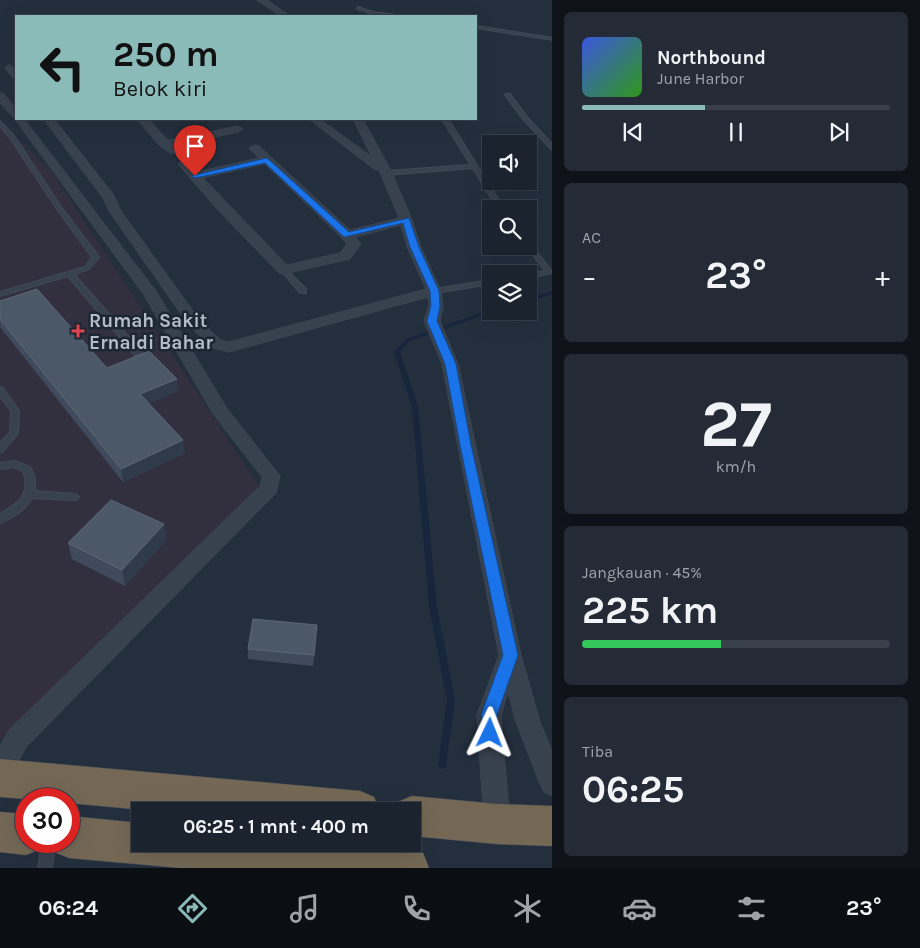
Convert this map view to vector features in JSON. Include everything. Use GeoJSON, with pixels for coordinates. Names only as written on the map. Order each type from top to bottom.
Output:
{"type":"FeatureCollection","features":[{"type":"Feature","properties":{"kind":"highway"},"geometry":{"type":"LineString","coordinates":[[0,778],[262,802]]}},
{"type":"Feature","properties":{"kind":"highway"},"geometry":{"type":"LineString","coordinates":[[421,817],[552,826]]}},
{"type":"Feature","properties":{"kind":"highway"},"geometry":{"type":"LineString","coordinates":[[0,832],[15,833]]}},
{"type":"Feature","properties":{"kind":"highway"},"geometry":{"type":"LineString","coordinates":[[80,838],[263,862],[408,868]]}},
{"type":"Feature","properties":{"kind":"street"},"geometry":{"type":"LineString","coordinates":[[260,0],[284,15]]}},
{"type":"Feature","properties":{"kind":"street"},"geometry":{"type":"LineString","coordinates":[[10,68],[15,75]]}},
{"type":"Feature","properties":{"kind":"street"},"geometry":{"type":"LineString","coordinates":[[0,96],[15,114]]}},
{"type":"Feature","properties":{"kind":"street"},"geometry":{"type":"LineString","coordinates":[[0,769],[18,738],[269,488],[271,476],[219,410],[151,294],[20,120]]}},
{"type":"Feature","properties":{"kind":"street"},"geometry":{"type":"LineString","coordinates":[[50,120],[109,197],[115,211],[193,321],[215,344],[229,347],[434,291]]}},
{"type":"Feature","properties":{"kind":"street"},"geometry":{"type":"LineString","coordinates":[[143,120],[222,207],[284,270],[345,256],[354,244],[348,235],[267,160],[227,120]]}},
{"type":"Feature","properties":{"kind":"street"},"geometry":{"type":"LineString","coordinates":[[315,120],[386,174]]}},
{"type":"Feature","properties":{"kind":"street"},"geometry":{"type":"LineString","coordinates":[[359,120],[386,174],[406,220],[414,247],[434,291],[436,328],[450,364],[510,655],[528,722],[552,784]]}},
{"type":"Feature","properties":{"kind":"street"},"geometry":{"type":"LineString","coordinates":[[164,144],[238,129]]}},
{"type":"Feature","properties":{"kind":"street"},"geometry":{"type":"LineString","coordinates":[[195,176],[267,160]]}},
{"type":"Feature","properties":{"kind":"street"},"geometry":{"type":"LineString","coordinates":[[348,235],[406,220]]}},
{"type":"Feature","properties":{"kind":"street"},"geometry":{"type":"LineString","coordinates":[[484,822],[489,715],[510,655]]}},
{"type":"Feature","properties":{"kind":"lane"},"geometry":{"type":"LineString","coordinates":[[358,8],[372,13],[391,15]]}},
{"type":"Feature","properties":{"kind":"lane"},"geometry":{"type":"LineString","coordinates":[[477,27],[552,39]]}},
{"type":"Feature","properties":{"kind":"lane"},"geometry":{"type":"LineString","coordinates":[[508,95],[552,149]]}},
{"type":"Feature","properties":{"kind":"lane"},"geometry":{"type":"LineString","coordinates":[[446,120],[495,200]]}},
{"type":"Feature","properties":{"kind":"lane"},"geometry":{"type":"LineString","coordinates":[[0,123],[12,137],[59,208],[96,257],[87,268],[0,294]]}},
{"type":"Feature","properties":{"kind":"lane"},"geometry":{"type":"LineString","coordinates":[[386,174],[474,166]]}},
{"type":"Feature","properties":{"kind":"lane"},"geometry":{"type":"LineString","coordinates":[[537,255],[551,272],[537,275]]}},
{"type":"Feature","properties":{"kind":"lane"},"geometry":{"type":"LineString","coordinates":[[284,270],[303,291]]}},
{"type":"Feature","properties":{"kind":"lane"},"geometry":{"type":"LineString","coordinates":[[69,273],[138,353]]}},
{"type":"Feature","properties":{"kind":"lane"},"geometry":{"type":"LineString","coordinates":[[434,291],[482,283]]}},
{"type":"Feature","properties":{"kind":"lane"},"geometry":{"type":"LineString","coordinates":[[0,390],[15,411],[14,433],[0,449]]}},
{"type":"Feature","properties":{"kind":"lane"},"geometry":{"type":"LineString","coordinates":[[0,466],[15,464],[27,469],[32,479],[30,494],[20,506],[0,519]]}},
{"type":"Feature","properties":{"kind":"lane"},"geometry":{"type":"LineString","coordinates":[[30,494],[74,497]]}},
{"type":"Feature","properties":{"kind":"lane"},"geometry":{"type":"LineString","coordinates":[[45,868],[47,853]]}},
{"type":"Feature","properties":{"kind":"shaded area","name":"Rumah Sakit Ernaldi Bahar"},"geometry":{"type":"Polygon","coordinates":[[[0,121],[53,174],[260,488],[2,740],[0,740],[0,121]]]}},
{"type":"Feature","properties":{"kind":"building"},"geometry":{"type":"Polygon","coordinates":[[[37,289],[107,368],[149,351],[177,379],[140,394],[183,440],[121,469],[0,319],[0,301],[37,289]]]}},
{"type":"Feature","properties":{"kind":"building"},"geometry":{"type":"Polygon","coordinates":[[[111,500],[164,524],[122,570],[68,543],[111,500]]]}},
{"type":"Feature","properties":{"kind":"building"},"geometry":{"type":"Polygon","coordinates":[[[253,619],[317,625],[314,655],[248,649],[253,619]]]}},
{"type":"Feature","properties":{"kind":"waterway"},"geometry":{"type":"LineString","coordinates":[[537,297],[552,292]]}},
{"type":"Feature","properties":{"kind":"waterway"},"geometry":{"type":"LineString","coordinates":[[442,765],[451,700],[433,607],[415,407],[397,352],[408,340],[482,314]]}},
{"type":"Feature","properties":{"kind":"place","name":"Rumah Sakit Ernaldi Bahar"},"geometry":{"type":"Point","coordinates":[78,331]}},
{"type":"Feature","properties":{"kind":"route"},"geometry":{"type":"LineString","coordinates":[[195,176],[267,160],[348,235],[406,220],[414,247],[434,291],[436,306],[432,321],[450,364],[510,655],[489,715],[490,733]]}}]}
